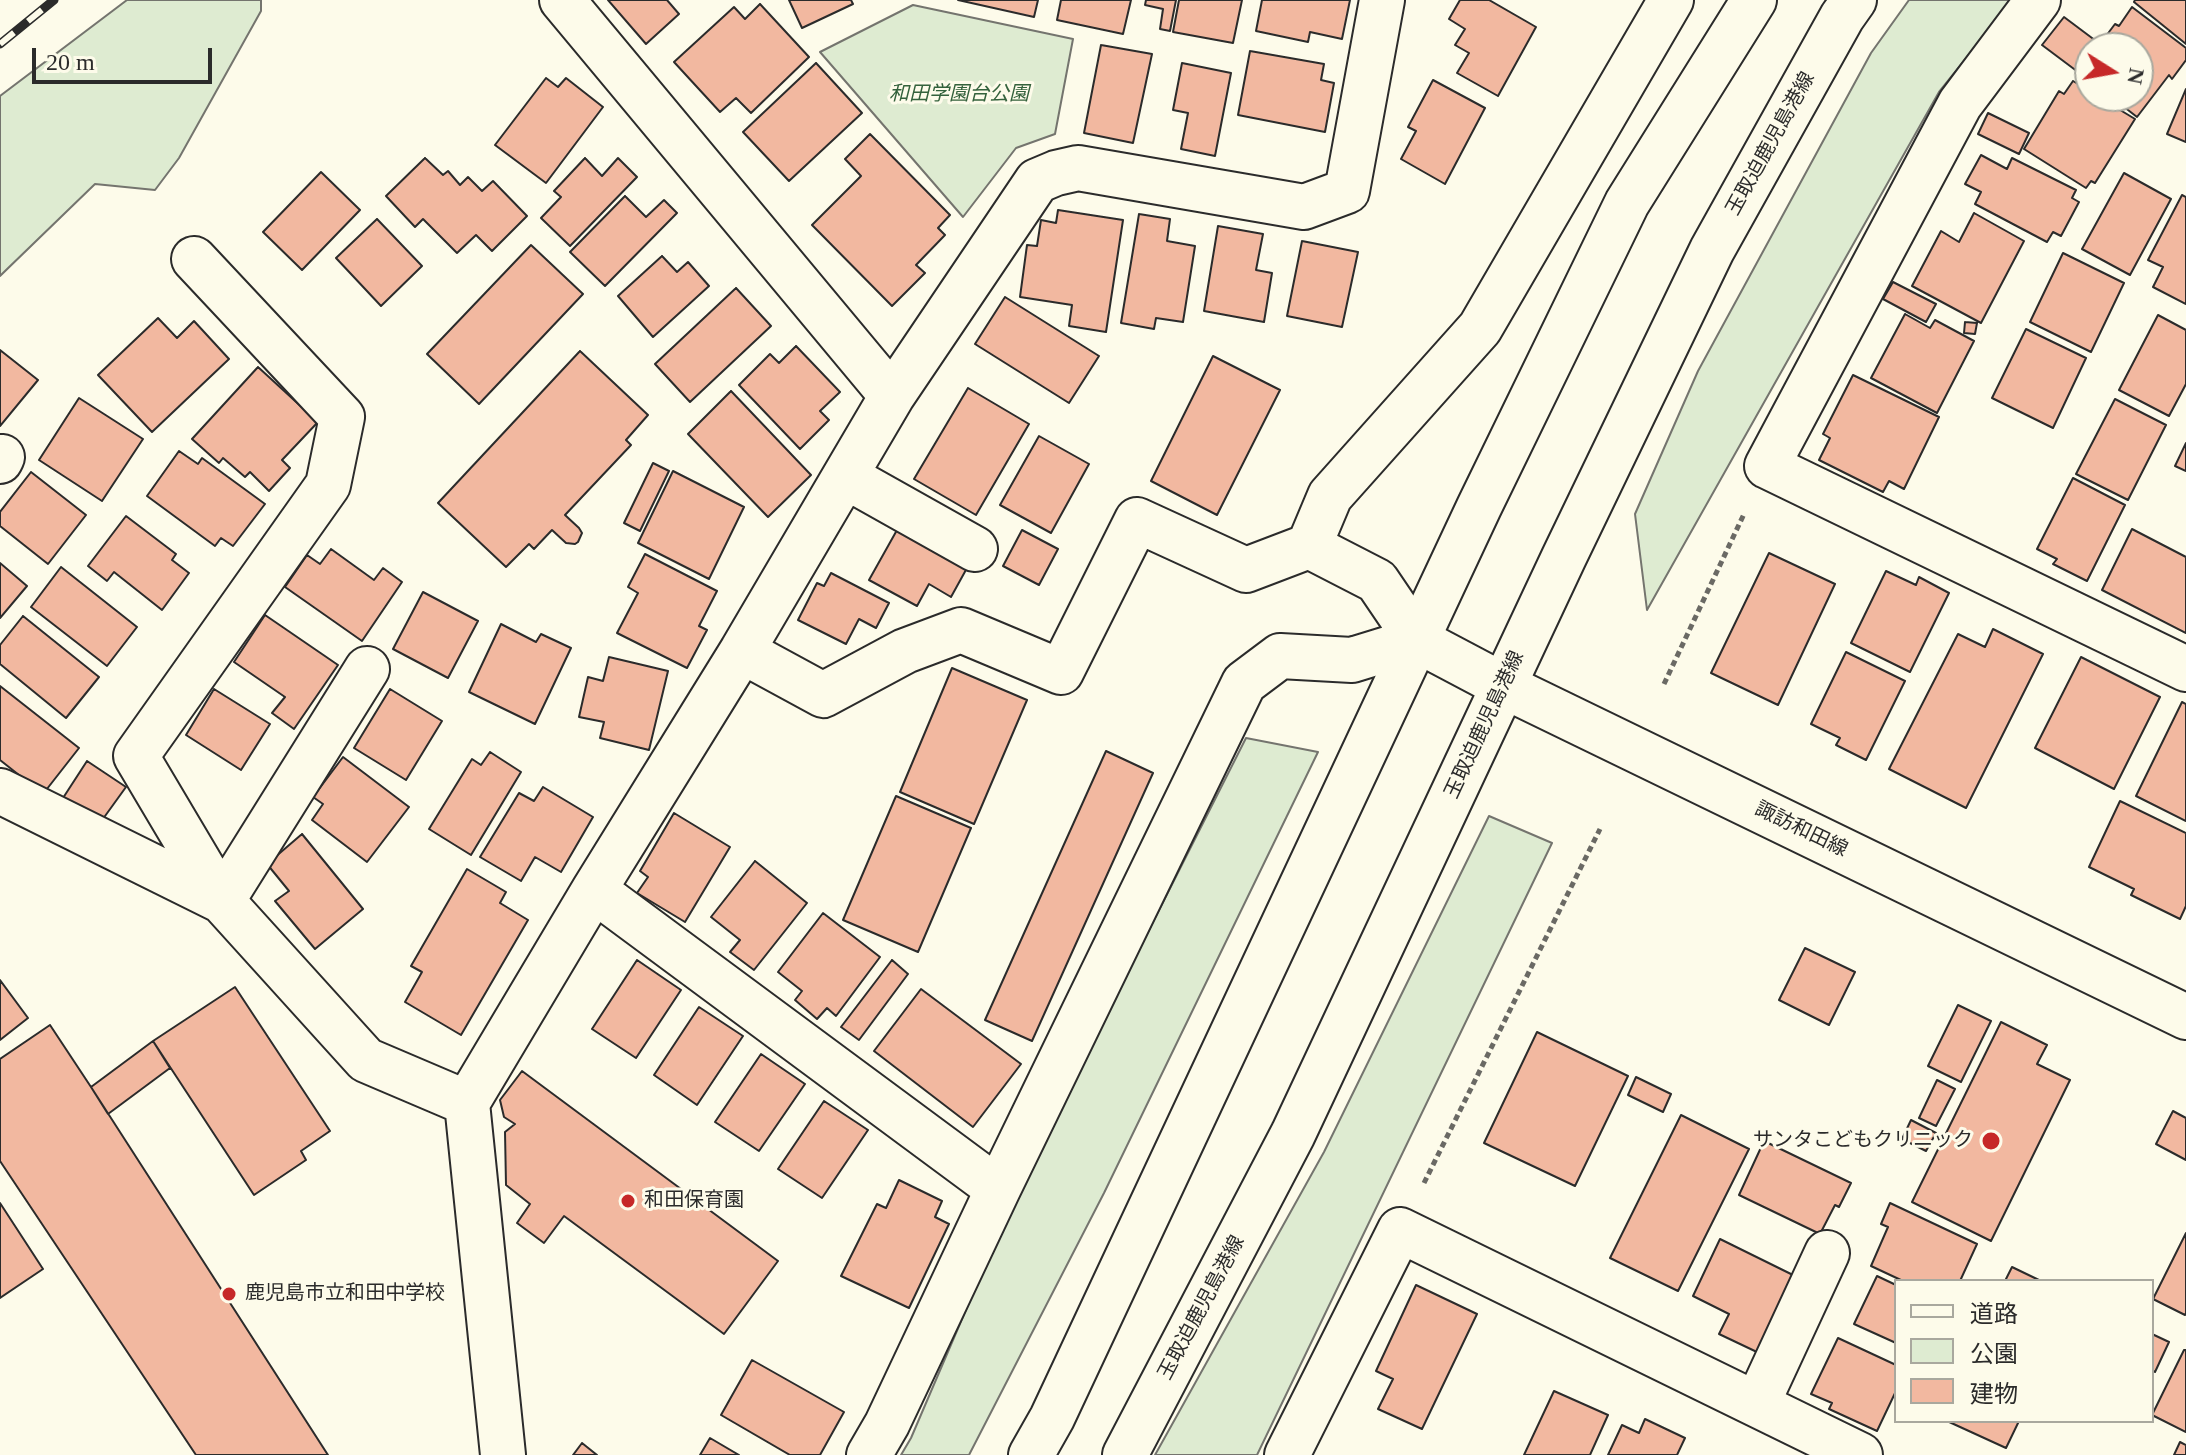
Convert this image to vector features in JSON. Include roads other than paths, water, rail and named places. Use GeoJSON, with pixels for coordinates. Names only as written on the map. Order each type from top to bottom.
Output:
{"type":"FeatureCollection","features":[{"type":"Feature","properties":{"kind":"street"},"geometry":{"type":"LineString","coordinates":[[562,0],[892,396]]}},
{"type":"Feature","properties":{"kind":"street"},"geometry":{"type":"LineString","coordinates":[[503,1455],[467,1103],[742,651],[892,396],[1037,181],[1078,168],[1304,207],[1347,191],[1382,0]]}},
{"type":"Feature","properties":{"kind":"street"},"geometry":{"type":"LineString","coordinates":[[742,651],[823,695],[905,651],[961,630],[1061,672],[1137,520],[1246,570],[1309,546],[1330,496],[1480,328],[1671,0]]}},
{"type":"Feature","properties":{"kind":"street"},"geometry":{"type":"LineString","coordinates":[[1031,1455],[1052,1418],[1485,494],[1627,203],[1754,0]]}},
{"type":"Feature","properties":{"kind":"street","name":"玉取迫鹿児島港線"},"geometry":{"type":"LineString","coordinates":[[1125,1455],[1293,1134],[1712,250],[1854,0]]}},
{"type":"Feature","properties":{"kind":"street"},"geometry":{"type":"LineString","coordinates":[[2038,0],[1960,104],[1767,466],[2186,669]]}},
{"type":"Feature","properties":{"kind":"street"},"geometry":{"type":"LineString","coordinates":[[194,259],[342,417],[328,485],[136,756],[222,901],[366,1060],[467,1103]]}},
{"type":"Feature","properties":{"kind":"street"},"geometry":{"type":"LineString","coordinates":[[845,476],[975,549]]}},
{"type":"Feature","properties":{"kind":"street"},"geometry":{"type":"LineString","coordinates":[[1309,546],[1377,581],[1417,640]]}},
{"type":"Feature","properties":{"kind":"street"},"geometry":{"type":"LineString","coordinates":[[869,1455],[887,1424],[1244,683],[1280,656],[1352,660],[1417,640]]}},
{"type":"Feature","properties":{"kind":"street","name":"諏訪和田線"},"geometry":{"type":"LineString","coordinates":[[1417,640],[1504,686],[2186,1017]]}},
{"type":"Feature","properties":{"kind":"street"},"geometry":{"type":"LineString","coordinates":[[222,901],[367,669]]}},
{"type":"Feature","properties":{"kind":"street"},"geometry":{"type":"LineString","coordinates":[[0,791],[222,901]]}},
{"type":"Feature","properties":{"kind":"street"},"geometry":{"type":"LineString","coordinates":[[594,890],[998,1189]]}},
{"type":"Feature","properties":{"kind":"street"},"geometry":{"type":"LineString","coordinates":[[1287,1455],[1400,1230],[1860,1455]]}},
{"type":"Feature","properties":{"kind":"street"},"geometry":{"type":"LineString","coordinates":[[1757,1404],[1827,1253]]}},
{"type":"Feature","properties":{"kind":"railway"},"geometry":{"type":"LineString","coordinates":[[0,44],[54,0]]}},
{"type":"Feature","properties":{"kind":"place","name":"サンタこどもクリニック"},"geometry":{"type":"Point","coordinates":[1991,1141]}},
{"type":"Feature","properties":{"kind":"place","name":"和田保育園"},"geometry":{"type":"Point","coordinates":[628,1201]}},
{"type":"Feature","properties":{"kind":"place","name":"鹿児島市立和田中学校"},"geometry":{"type":"Point","coordinates":[229,1294]}},
{"type":"Feature","properties":{"kind":"park label","name":"和田学園台公園"},"geometry":{"type":"Point","coordinates":[959,95]}}]}
